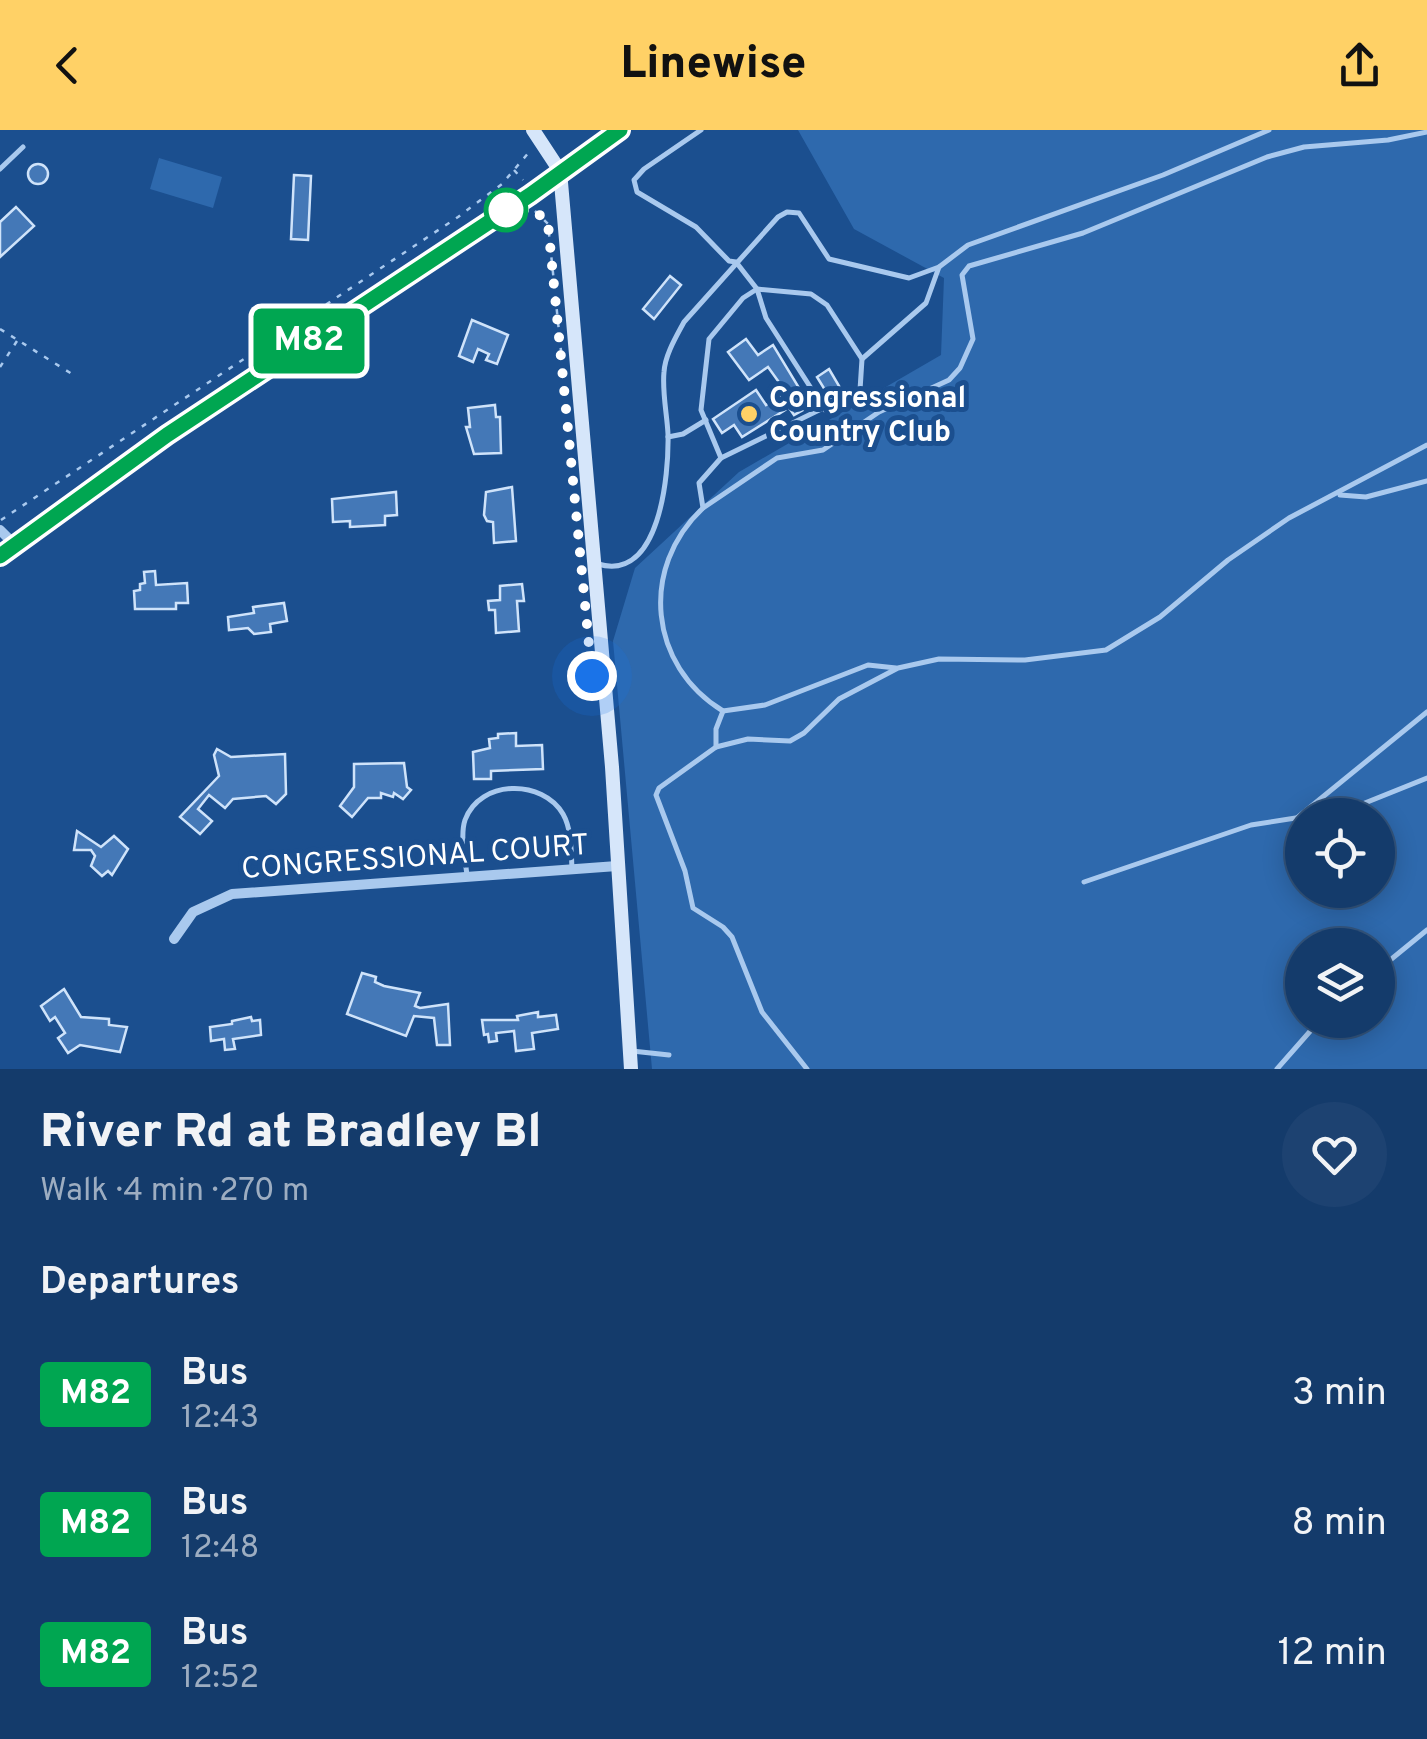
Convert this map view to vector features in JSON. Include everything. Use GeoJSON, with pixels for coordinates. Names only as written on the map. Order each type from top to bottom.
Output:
{"type":"FeatureCollection","features":[{"type":"Feature","properties":{"kind":"main road"},"geometry":{"type":"LineString","coordinates":[[0,556],[167,435],[530,195],[620,130]]}},
{"type":"Feature","properties":{"kind":"main road"},"geometry":{"type":"LineString","coordinates":[[537,135],[560,172],[596,563],[631,1069]]}},
{"type":"Feature","properties":{"kind":"street"},"geometry":{"type":"LineString","coordinates":[[0,530],[15,545]]}},
{"type":"Feature","properties":{"kind":"street","name":"CONGRESSIONAL COURT"},"geometry":{"type":"LineString","coordinates":[[174,938],[193,912],[232,894],[618,866]]}},
{"type":"Feature","properties":{"kind":"lane"},"geometry":{"type":"LineString","coordinates":[[701,130],[644,169],[634,180],[636,192],[696,228],[729,261],[736,262],[757,289],[766,318],[825,410]]}},
{"type":"Feature","properties":{"kind":"lane"},"geometry":{"type":"LineString","coordinates":[[596,563],[624,565],[644,551],[665,494],[668,437],[664,370],[673,342],[684,322],[736,262],[787,212],[799,213],[819,246],[840,264],[909,278],[940,267],[968,245],[1163,175],[1269,130]]}},
{"type":"Feature","properties":{"kind":"lane"},"geometry":{"type":"LineString","coordinates":[[898,668],[868,666],[764,705],[722,712],[703,700],[687,682],[665,645],[660,591],[682,532],[702,508],[777,458],[823,450],[880,412],[949,380],[960,368],[973,338],[962,275],[969,266],[1083,233],[1267,157],[1304,148],[1427,132]]}},
{"type":"Feature","properties":{"kind":"lane"},"geometry":{"type":"LineString","coordinates":[[0,169],[23,147]]}},
{"type":"Feature","properties":{"kind":"lane"},"geometry":{"type":"LineString","coordinates":[[862,359],[926,303],[940,267]]}},
{"type":"Feature","properties":{"kind":"lane"},"geometry":{"type":"LineString","coordinates":[[702,508],[699,483],[721,458],[860,390],[862,359],[827,305],[811,294],[757,289],[743,298],[709,340],[701,410],[721,458]]}},
{"type":"Feature","properties":{"kind":"lane"},"geometry":{"type":"LineString","coordinates":[[668,437],[683,434],[706,420]]}},
{"type":"Feature","properties":{"kind":"lane"},"geometry":{"type":"LineString","coordinates":[[806,1069],[762,1012],[732,937],[692,908],[674,837],[656,796],[659,788],[716,747],[748,739],[790,742],[839,699],[898,668],[940,659],[1025,660],[1106,650],[1160,617],[1251,544],[1310,506],[1427,445]]}},
{"type":"Feature","properties":{"kind":"lane"},"geometry":{"type":"LineString","coordinates":[[1337,495],[1366,497],[1427,481]]}},
{"type":"Feature","properties":{"kind":"lane"},"geometry":{"type":"LineString","coordinates":[[716,747],[716,728],[722,712]]}},
{"type":"Feature","properties":{"kind":"lane"},"geometry":{"type":"LineString","coordinates":[[1323,798],[1427,712]]}},
{"type":"Feature","properties":{"kind":"lane"},"geometry":{"type":"LineString","coordinates":[[1377,798],[1427,778]]}},
{"type":"Feature","properties":{"kind":"lane"},"geometry":{"type":"LineString","coordinates":[[467,876],[464,822],[470,811],[502,789],[540,792],[563,814],[572,869]]}},
{"type":"Feature","properties":{"kind":"lane"},"geometry":{"type":"LineString","coordinates":[[1084,882],[1252,825],[1285,820]]}},
{"type":"Feature","properties":{"kind":"lane"},"geometry":{"type":"LineString","coordinates":[[1395,956],[1427,930]]}},
{"type":"Feature","properties":{"kind":"lane"},"geometry":{"type":"LineString","coordinates":[[1276,1069],[1304,1038]]}},
{"type":"Feature","properties":{"kind":"lane"},"geometry":{"type":"LineString","coordinates":[[630,1051],[669,1055]]}},
{"type":"Feature","properties":{"kind":"path"},"geometry":{"type":"LineString","coordinates":[[0,520],[458,217],[502,184],[537,135]]}},
{"type":"Feature","properties":{"kind":"path"},"geometry":{"type":"LineString","coordinates":[[514,170],[530,195],[536,214],[548,224],[562,357]]}},
{"type":"Feature","properties":{"kind":"path"},"geometry":{"type":"LineString","coordinates":[[0,329],[72,374]]}},
{"type":"Feature","properties":{"kind":"path"},"geometry":{"type":"LineString","coordinates":[[0,367],[18,340]]}},
{"type":"Feature","properties":{"kind":"shaded area","name":"Congressional Country Club"},"geometry":{"type":"Polygon","coordinates":[[[798,130],[1427,130],[1427,1069],[652,1069],[613,641],[635,568],[739,472],[941,355],[944,278],[854,229],[798,130]]]}},
{"type":"Feature","properties":{"kind":"shaded area"},"geometry":{"type":"Polygon","coordinates":[[[159,158],[222,177],[213,208],[150,189],[159,158]]]}},
{"type":"Feature","properties":{"kind":"building"},"geometry":{"type":"Polygon","coordinates":[[[38,164],[48,174],[38,184],[28,174],[38,164]]]}},
{"type":"Feature","properties":{"kind":"building"},"geometry":{"type":"Polygon","coordinates":[[[294,175],[311,176],[308,240],[291,239],[294,175]]]}},
{"type":"Feature","properties":{"kind":"building"},"geometry":{"type":"Polygon","coordinates":[[[16,207],[34,226],[0,257],[0,222],[16,207]]]}},
{"type":"Feature","properties":{"kind":"building"},"geometry":{"type":"Polygon","coordinates":[[[670,276],[681,285],[654,319],[643,309],[670,276]]]}},
{"type":"Feature","properties":{"kind":"building"},"geometry":{"type":"Polygon","coordinates":[[[472,320],[508,335],[497,364],[486,360],[489,354],[478,349],[473,362],[459,356],[472,320]]]}},
{"type":"Feature","properties":{"kind":"building"},"geometry":{"type":"Polygon","coordinates":[[[746,339],[758,355],[773,345],[810,406],[794,415],[781,396],[786,392],[768,367],[749,380],[728,352],[746,339]]]}},
{"type":"Feature","properties":{"kind":"building"},"geometry":{"type":"Polygon","coordinates":[[[829,369],[842,391],[830,398],[817,377],[829,369]]]}},
{"type":"Feature","properties":{"kind":"building","name":"Congressional Country Club"},"geometry":{"type":"Polygon","coordinates":[[[756,390],[766,405],[778,398],[785,410],[742,437],[734,425],[722,433],[713,419],[756,390]]]}},
{"type":"Feature","properties":{"kind":"building"},"geometry":{"type":"Polygon","coordinates":[[[495,405],[496,417],[500,417],[501,453],[474,454],[466,427],[470,427],[468,408],[495,405]]]}},
{"type":"Feature","properties":{"kind":"building"},"geometry":{"type":"Polygon","coordinates":[[[512,487],[516,541],[494,543],[493,522],[484,515],[486,492],[512,487]]]}},
{"type":"Feature","properties":{"kind":"building"},"geometry":{"type":"Polygon","coordinates":[[[396,492],[397,515],[385,516],[385,525],[350,527],[350,521],[333,522],[332,499],[396,492]]]}},
{"type":"Feature","properties":{"kind":"building"},"geometry":{"type":"Polygon","coordinates":[[[155,571],[156,585],[187,583],[188,603],[176,603],[176,609],[135,609],[134,591],[145,583],[144,572],[155,571]]]}},
{"type":"Feature","properties":{"kind":"building"},"geometry":{"type":"Polygon","coordinates":[[[522,584],[524,601],[517,601],[519,631],[496,633],[495,610],[489,610],[488,601],[500,600],[500,586],[522,584]]]}},
{"type":"Feature","properties":{"kind":"building"},"geometry":{"type":"Polygon","coordinates":[[[284,603],[287,621],[270,624],[271,632],[229,630],[228,617],[254,613],[253,607],[284,603]]]}},
{"type":"Feature","properties":{"kind":"building"},"geometry":{"type":"Polygon","coordinates":[[[516,733],[516,746],[542,745],[543,769],[491,771],[491,779],[474,779],[473,752],[490,748],[489,739],[498,738],[498,734],[516,733]]]}},
{"type":"Feature","properties":{"kind":"building"},"geometry":{"type":"Polygon","coordinates":[[[217,749],[231,757],[285,754],[286,794],[276,804],[266,796],[233,799],[225,808],[209,795],[198,809],[212,821],[200,834],[180,817],[219,776],[214,755],[217,749]]]}},
{"type":"Feature","properties":{"kind":"building"},"geometry":{"type":"Polygon","coordinates":[[[404,763],[407,787],[411,790],[403,799],[394,793],[393,797],[381,793],[381,798],[368,798],[352,817],[340,806],[354,787],[354,764],[404,763]]]}},
{"type":"Feature","properties":{"kind":"building"},"geometry":{"type":"Polygon","coordinates":[[[77,831],[101,847],[114,836],[128,849],[112,875],[108,871],[102,876],[91,866],[95,856],[91,850],[74,850],[77,831]]]}},
{"type":"Feature","properties":{"kind":"building"},"geometry":{"type":"Polygon","coordinates":[[[362,973],[376,977],[375,982],[384,986],[420,993],[415,1006],[420,1008],[448,1004],[450,1045],[437,1045],[434,1018],[414,1016],[406,1036],[347,1014],[362,973]]]}},
{"type":"Feature","properties":{"kind":"building"},"geometry":{"type":"Polygon","coordinates":[[[64,989],[81,1017],[109,1019],[109,1025],[127,1027],[120,1052],[80,1045],[68,1053],[58,1038],[65,1033],[55,1017],[50,1021],[41,1006],[64,989]]]}},
{"type":"Feature","properties":{"kind":"building"},"geometry":{"type":"Polygon","coordinates":[[[538,1012],[538,1017],[556,1015],[558,1029],[532,1033],[534,1049],[516,1051],[514,1031],[496,1033],[497,1041],[489,1042],[488,1034],[484,1035],[482,1020],[518,1020],[517,1016],[538,1012]]]}},
{"type":"Feature","properties":{"kind":"building"},"geometry":{"type":"Polygon","coordinates":[[[251,1017],[252,1021],[260,1020],[261,1035],[233,1039],[235,1049],[225,1050],[224,1039],[211,1041],[210,1027],[251,1017]]]}},
{"type":"Feature","properties":{"kind":"bus line","name":"M82"},"geometry":{"type":"LineString","coordinates":[[0,556],[167,435],[530,195],[620,130]]}},
{"type":"Feature","properties":{"kind":"place","name":"Congressional Country Club"},"geometry":{"type":"Point","coordinates":[749,414]}},
{"type":"Feature","properties":{"kind":"route"},"geometry":{"type":"LineString","coordinates":[[506,210],[535,210],[548,224],[592,676]]}}]}
